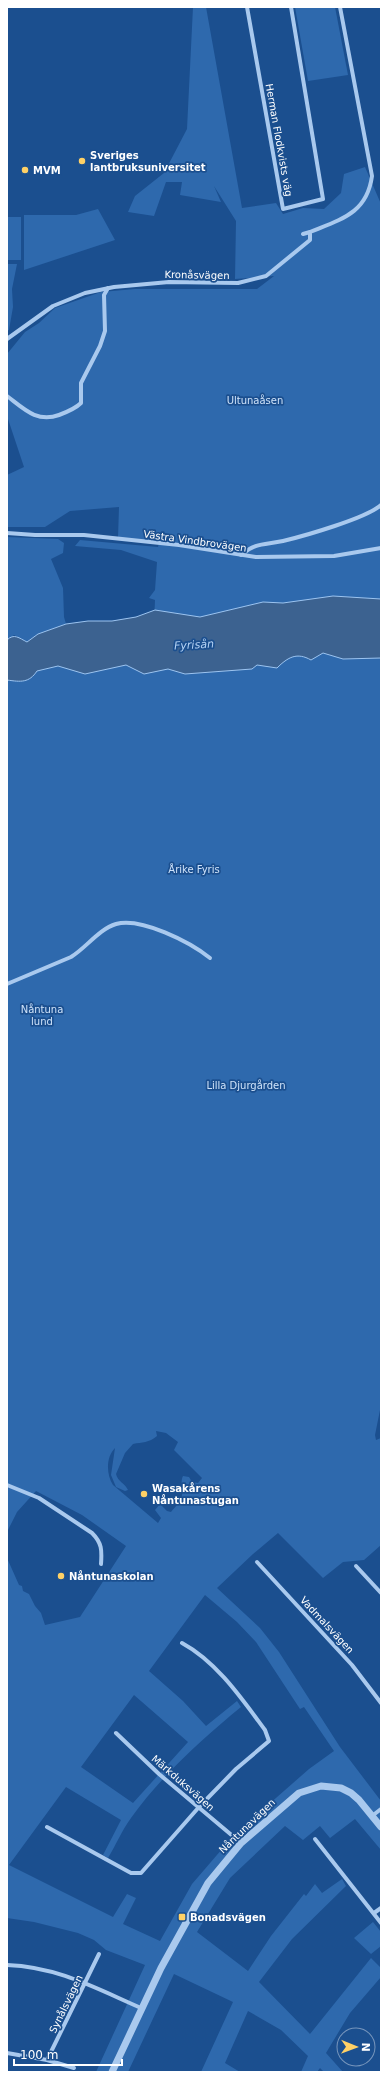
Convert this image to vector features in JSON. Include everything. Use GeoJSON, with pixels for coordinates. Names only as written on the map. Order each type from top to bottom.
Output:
{"type":"FeatureCollection","features":[{"type":"Feature","properties":{"kind":"street","name":"Herman Flodkvists väg"},"geometry":{"type":"LineString","coordinates":[[247,7],[283,209],[323,199],[291,7]]}},
{"type":"Feature","properties":{"kind":"street"},"geometry":{"type":"LineString","coordinates":[[303,234],[353,213],[367,197],[372,176],[340,7]]}},
{"type":"Feature","properties":{"kind":"street","name":"Kronåsvägen"},"geometry":{"type":"LineString","coordinates":[[7,339],[54,306],[85,293],[108,288],[169,282],[238,284],[266,276],[310,240],[310,232]]}},
{"type":"Feature","properties":{"kind":"street"},"geometry":{"type":"LineString","coordinates":[[7,396],[32,415],[49,419],[76,408],[81,403],[81,383],[100,346],[105,331],[104,294],[108,288]]}},
{"type":"Feature","properties":{"kind":"street"},"geometry":{"type":"LineString","coordinates":[[241,555],[251,546],[283,541],[366,515],[381,505]]}},
{"type":"Feature","properties":{"kind":"street","name":"Västra Vindbrovägen"},"geometry":{"type":"LineString","coordinates":[[7,533],[35,535],[84,534],[179,545],[256,557],[334,556],[381,548]]}},
{"type":"Feature","properties":{"kind":"street"},"geometry":{"type":"LineString","coordinates":[[7,984],[71,957],[80,952],[105,930],[116,924],[132,924],[166,932],[196,946],[210,958]]}},
{"type":"Feature","properties":{"kind":"street"},"geometry":{"type":"LineString","coordinates":[[7,1485],[39,1498],[92,1533],[99,1540],[102,1550],[101,1564]]}},
{"type":"Feature","properties":{"kind":"street","name":"Vadmalsvägen"},"geometry":{"type":"LineString","coordinates":[[257,1562],[352,1665],[381,1702]]}},
{"type":"Feature","properties":{"kind":"street"},"geometry":{"type":"LineString","coordinates":[[356,1566],[381,1592]]}},
{"type":"Feature","properties":{"kind":"street"},"geometry":{"type":"LineString","coordinates":[[47,1827],[131,1873],[138,1873],[146,1869],[199,1808],[236,1769],[269,1741],[269,1738],[248,1707],[217,1671],[202,1656],[182,1643]]}},
{"type":"Feature","properties":{"kind":"street","name":"Märkduksvägen"},"geometry":{"type":"LineString","coordinates":[[116,1733],[199,1808],[241,1843]]}},
{"type":"Feature","properties":{"kind":"street","name":"Nåntunavägen"},"geometry":{"type":"LineString","coordinates":[[112,2072],[161,1968],[208,1883],[224,1861],[241,1843],[288,1800],[312,1788],[331,1786],[341,1788],[359,1800],[381,1827]]}},
{"type":"Feature","properties":{"kind":"street"},"geometry":{"type":"LineString","coordinates":[[372,1816],[381,1809]]}},
{"type":"Feature","properties":{"kind":"street"},"geometry":{"type":"LineString","coordinates":[[315,1839],[381,1923]]}},
{"type":"Feature","properties":{"kind":"street"},"geometry":{"type":"LineString","coordinates":[[374,1913],[381,1908]]}},
{"type":"Feature","properties":{"kind":"street","name":"Synålsvägen"},"geometry":{"type":"LineString","coordinates":[[47,2060],[99,1954]]}},
{"type":"Feature","properties":{"kind":"street"},"geometry":{"type":"LineString","coordinates":[[7,1965],[30,1967],[56,1972],[85,1982],[141,2008]]}},
{"type":"Feature","properties":{"kind":"street"},"geometry":{"type":"LineString","coordinates":[[7,2053],[47,2060],[74,2068]]}},
{"type":"Feature","properties":{"kind":"green space"},"geometry":{"type":"Polygon","coordinates":[[[193,7],[206,7],[242,208],[276,203],[283,214],[303,208],[324,209],[341,193],[344,174],[365,167],[381,204],[381,1405],[375,1435],[376,1440],[381,1438],[381,1545],[364,1560],[343,1562],[323,1578],[278,1533],[217,1588],[260,1628],[279,1652],[340,1747],[381,1801],[381,1850],[355,1819],[330,1838],[320,1826],[303,1840],[285,1826],[230,1878],[197,1932],[248,1971],[271,1936],[304,1894],[306,1896],[315,1884],[322,1893],[342,1879],[346,1886],[292,1939],[259,1982],[310,2034],[371,1958],[381,1968],[381,1977],[350,2013],[342,2027],[336,2027],[336,2036],[326,2053],[336,2064],[336,2067],[339,2067],[343,2072],[324,2072],[320,2068],[317,2072],[301,2072],[308,2056],[281,2030],[248,2011],[225,2063],[240,2072],[201,2072],[233,2002],[174,1974],[128,2072],[96,2072],[145,1965],[106,1950],[94,1940],[78,1933],[34,1922],[7,1918],[7,1558],[19,1585],[22,1586],[23,1591],[29,1594],[35,1606],[41,1613],[45,1625],[80,1617],[126,1546],[82,1515],[36,1491],[17,1512],[7,1532],[7,660],[153,647],[155,600],[149,598],[155,590],[157,562],[121,550],[75,546],[80,540],[158,547],[159,543],[118,538],[119,507],[70,511],[45,527],[7,527],[7,475],[24,467],[7,416],[7,354],[25,332],[39,323],[55,308],[101,292],[135,289],[257,289],[274,276],[235,279],[236,221],[214,186],[221,202],[180,195],[182,182],[166,182],[154,216],[128,212],[135,196],[164,173],[187,129],[193,7]],[[156,1431],[157,1436],[145,1442],[133,1444],[125,1453],[116,1474],[118,1479],[128,1490],[125,1491],[116,1487],[111,1475],[115,1448],[110,1456],[108,1466],[109,1476],[113,1485],[158,1523],[161,1518],[155,1510],[160,1504],[167,1511],[171,1512],[178,1504],[182,1495],[183,1476],[189,1477],[192,1482],[198,1483],[202,1478],[174,1450],[178,1442],[166,1433],[156,1431]],[[205,1595],[149,1671],[183,1701],[206,1726],[237,1701],[241,1707],[197,1745],[155,1787],[128,1823],[108,1858],[103,1855],[121,1820],[66,1787],[9,1865],[113,1917],[127,1894],[136,1898],[123,1924],[160,1941],[192,1884],[235,1834],[309,1769],[334,1751],[304,1707],[300,1709],[256,1642],[237,1622],[205,1595]],[[134,1695],[81,1767],[133,1803],[188,1742],[134,1695]]]}},
{"type":"Feature","properties":{"kind":"green space"},"geometry":{"type":"Polygon","coordinates":[[[295,7],[335,7],[348,75],[308,81],[295,7]]]}},
{"type":"Feature","properties":{"kind":"green space"},"geometry":{"type":"Polygon","coordinates":[[[98,209],[115,240],[24,270],[24,215],[76,215],[98,209]]]}},
{"type":"Feature","properties":{"kind":"green space"},"geometry":{"type":"Polygon","coordinates":[[[7,217],[21,217],[21,260],[7,260],[7,217]]]}},
{"type":"Feature","properties":{"kind":"green space"},"geometry":{"type":"Polygon","coordinates":[[[7,264],[17,264],[12,289],[13,307],[9,330],[7,331],[7,264]]]}},
{"type":"Feature","properties":{"kind":"green space"},"geometry":{"type":"Polygon","coordinates":[[[7,537],[58,539],[64,543],[63,553],[51,559],[63,588],[64,617],[66,624],[38,634],[27,642],[14,635],[7,640],[7,537]]]}},
{"type":"Feature","properties":{"kind":"green space"},"geometry":{"type":"Polygon","coordinates":[[[373,1922],[381,1932],[381,1946],[371,1954],[354,1938],[373,1922]]]}},
{"type":"Feature","properties":{"kind":"water","name":"Fyrisån"},"geometry":{"type":"Polygon","coordinates":[[[333,596],[381,599],[381,658],[343,659],[323,653],[311,660],[301,656],[293,657],[285,661],[277,668],[257,665],[252,669],[185,674],[168,669],[144,674],[126,665],[85,674],[58,666],[37,671],[28,680],[7,680],[7,640],[12,637],[17,637],[27,642],[38,634],[66,624],[88,621],[112,621],[136,617],[155,610],[200,617],[263,602],[283,603],[333,596]]]}},
{"type":"Feature","properties":{"kind":"place","name":"Sveriges lantbruksuniversitet"},"geometry":{"type":"Point","coordinates":[82,161]}},
{"type":"Feature","properties":{"kind":"place","name":"MVM"},"geometry":{"type":"Point","coordinates":[25,170]}},
{"type":"Feature","properties":{"kind":"place","name":"Wasakårens Nåntunastugan"},"geometry":{"type":"Point","coordinates":[144,1494]}},
{"type":"Feature","properties":{"kind":"place","name":"Nåntunaskolan"},"geometry":{"type":"Point","coordinates":[61,1576]}},
{"type":"Feature","properties":{"kind":"place","name":"Bonadsvägen"},"geometry":{"type":"Point","coordinates":[182,1917]}},
{"type":"Feature","properties":{"kind":"park label","name":"Ultunaåsen"},"geometry":{"type":"Point","coordinates":[255,400]}},
{"type":"Feature","properties":{"kind":"park label","name":"Årike Fyris"},"geometry":{"type":"Point","coordinates":[194,869]}},
{"type":"Feature","properties":{"kind":"park label","name":"Nåntuna lund"},"geometry":{"type":"Point","coordinates":[42,1014]}},
{"type":"Feature","properties":{"kind":"park label","name":"Lilla Djurgården"},"geometry":{"type":"Point","coordinates":[246,1085]}}]}
